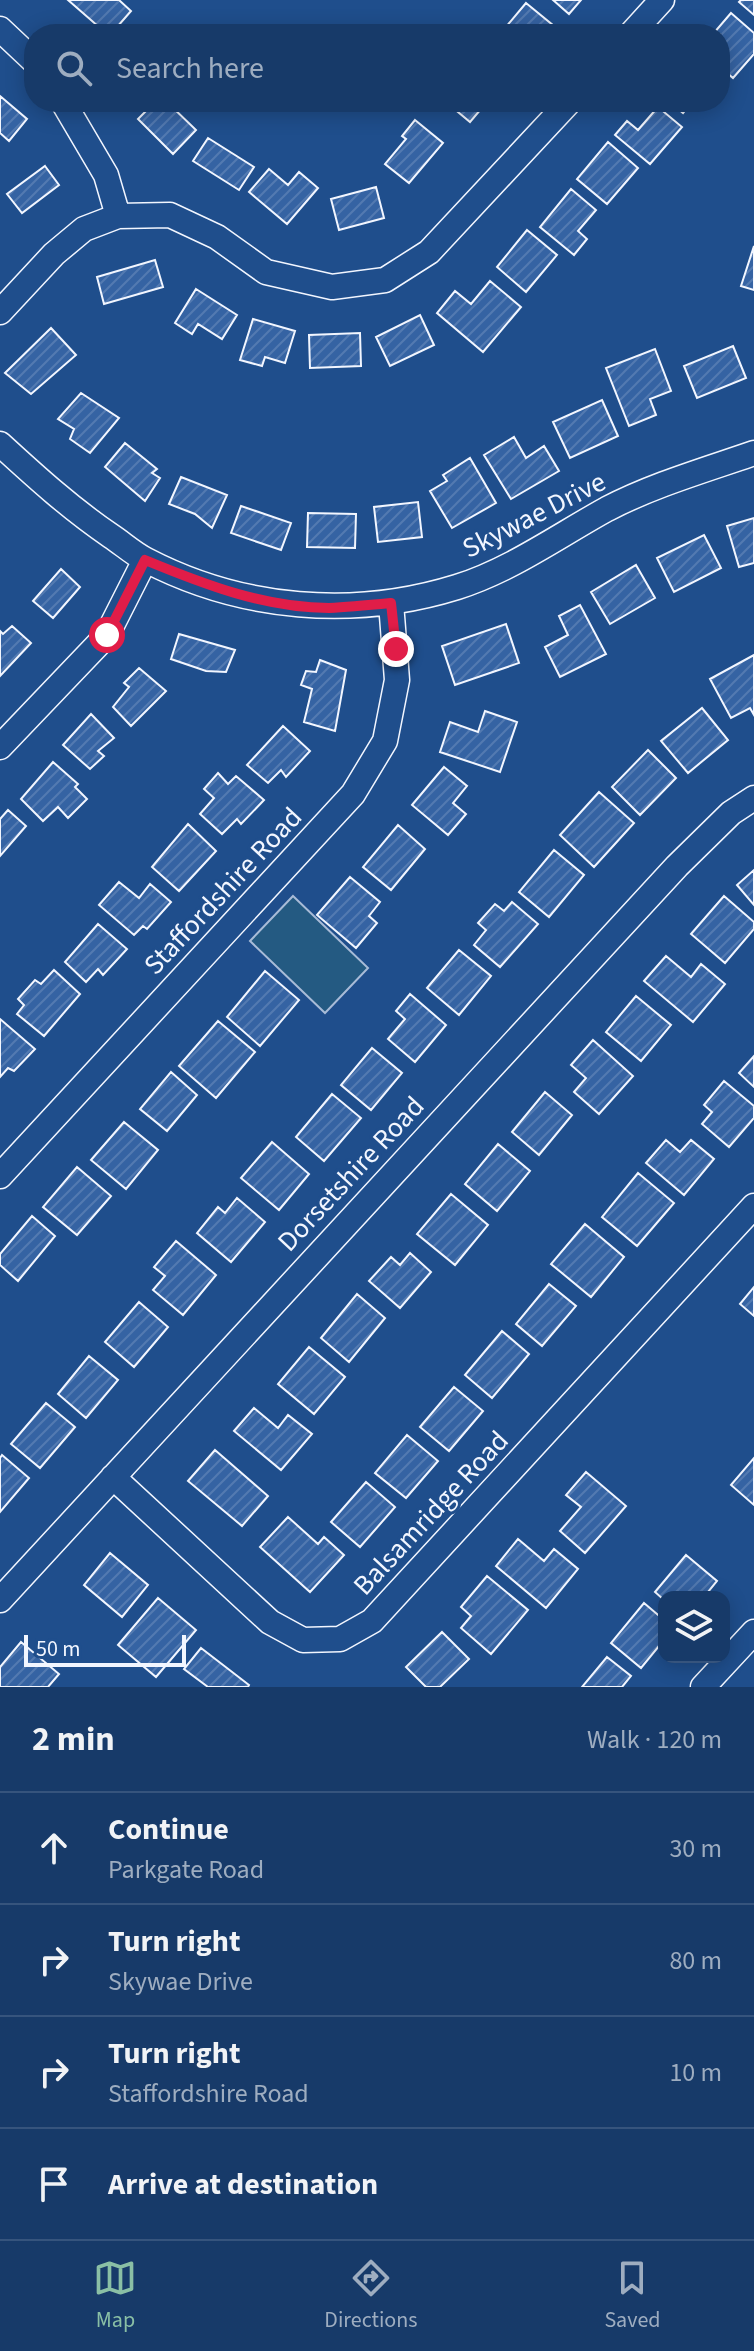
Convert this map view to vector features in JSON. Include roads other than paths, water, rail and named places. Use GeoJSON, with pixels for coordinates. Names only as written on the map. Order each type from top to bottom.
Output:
{"type":"FeatureCollection","features":[{"type":"Feature","properties":{"kind":"street"},"geometry":{"type":"LineString","coordinates":[[640,24],[662,0]]}},
{"type":"Feature","properties":{"kind":"street"},"geometry":{"type":"LineString","coordinates":[[0,29],[24,52]]}},
{"type":"Feature","properties":{"kind":"street"},"geometry":{"type":"LineString","coordinates":[[69,112],[106,175],[118,216]]}},
{"type":"Feature","properties":{"kind":"street"},"geometry":{"type":"LineString","coordinates":[[0,312],[54,254],[84,229],[118,216],[170,215],[217,237],[266,272],[332,287],[385,280],[429,252],[560,112]]}},
{"type":"Feature","properties":{"kind":"street","name":"Skywae Drive"},"geometry":{"type":"LineString","coordinates":[[0,444],[68,507],[145,560],[197,582],[264,601],[328,608],[391,603],[459,586],[541,549],[608,509],[671,481],[754,453]]}},
{"type":"Feature","properties":{"kind":"street"},"geometry":{"type":"LineString","coordinates":[[0,747],[107,635],[145,560]]}},
{"type":"Feature","properties":{"kind":"street","name":"Staffordshire Road"},"geometry":{"type":"LineString","coordinates":[[0,1176],[353,794],[385,741],[397,680],[391,603]]}},
{"type":"Feature","properties":{"kind":"street","name":"Dorsetshire Road"},"geometry":{"type":"LineString","coordinates":[[0,1600],[677,866],[731,813],[754,798]]}},
{"type":"Feature","properties":{"kind":"street","name":"Balsamridge Road"},"geometry":{"type":"LineString","coordinates":[[113,1477],[270,1622],[303,1640],[340,1639],[372,1621],[754,1206]]}},
{"type":"Feature","properties":{"kind":"street"},"geometry":{"type":"LineString","coordinates":[[703,1687],[754,1632]]}}]}
